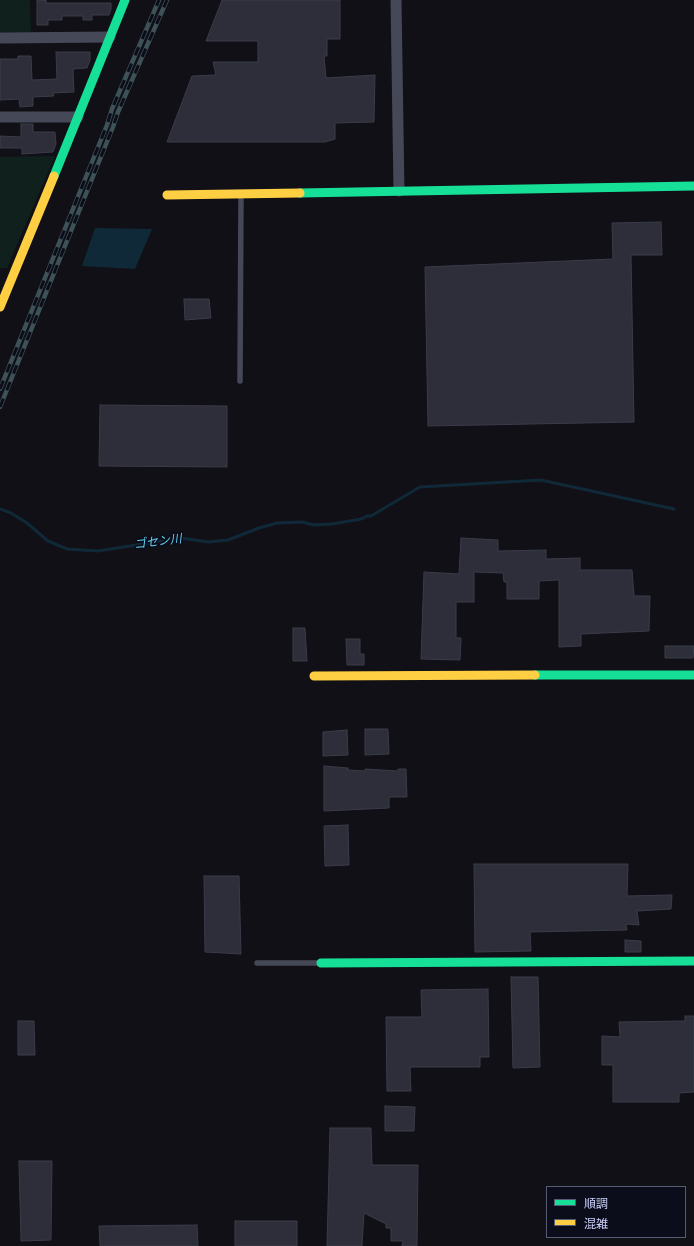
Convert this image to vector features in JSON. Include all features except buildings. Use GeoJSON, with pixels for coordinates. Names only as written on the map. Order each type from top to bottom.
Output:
{"type":"FeatureCollection","features":[{"type":"Feature","properties":{"kind":"street"},"geometry":{"type":"LineString","coordinates":[[0,307],[3,292],[78,117],[124,0]]}},
{"type":"Feature","properties":{"kind":"street"},"geometry":{"type":"LineString","coordinates":[[396,0],[399,191]]}},
{"type":"Feature","properties":{"kind":"street"},"geometry":{"type":"LineString","coordinates":[[0,38],[110,37]]}},
{"type":"Feature","properties":{"kind":"street"},"geometry":{"type":"LineString","coordinates":[[0,117],[78,117]]}},
{"type":"Feature","properties":{"kind":"street"},"geometry":{"type":"LineString","coordinates":[[167,195],[694,186]]}},
{"type":"Feature","properties":{"kind":"street"},"geometry":{"type":"LineString","coordinates":[[314,676],[694,675]]}},
{"type":"Feature","properties":{"kind":"street"},"geometry":{"type":"LineString","coordinates":[[321,963],[694,961]]}},
{"type":"Feature","properties":{"kind":"lane"},"geometry":{"type":"LineString","coordinates":[[240,381],[241,193]]}},
{"type":"Feature","properties":{"kind":"lane"},"geometry":{"type":"LineString","coordinates":[[257,963],[321,963]]}},
{"type":"Feature","properties":{"kind":"shaded area"},"geometry":{"type":"Polygon","coordinates":[[[0,0],[30,0],[31,32],[0,32],[0,0]]]}},
{"type":"Feature","properties":{"kind":"shaded area"},"geometry":{"type":"Polygon","coordinates":[[[55,156],[7,268],[0,268],[0,157],[55,156]]]}},
{"type":"Feature","properties":{"kind":"water"},"geometry":{"type":"Polygon","coordinates":[[[95,228],[152,229],[135,269],[82,266],[95,228]]]}},
{"type":"Feature","properties":{"kind":"waterway","name":"ゴセン川"},"geometry":{"type":"LineString","coordinates":[[0,509],[11,513],[27,523],[48,541],[67,549],[98,551],[181,538],[208,542],[228,540],[277,523],[302,522],[314,525],[332,524],[361,519],[371,516],[420,487],[541,480],[674,509]]}},
{"type":"Feature","properties":{"kind":"railway"},"geometry":{"type":"LineString","coordinates":[[0,389],[107,125],[112,109],[159,0]]}},
{"type":"Feature","properties":{"kind":"railway"},"geometry":{"type":"LineString","coordinates":[[0,407],[118,112],[167,0]]}},
{"type":"Feature","properties":{"kind":"traffic: fast"},"geometry":{"type":"LineString","coordinates":[[54,176],[125,0]]}},
{"type":"Feature","properties":{"kind":"traffic: fast"},"geometry":{"type":"LineString","coordinates":[[300,193],[694,186]]}},
{"type":"Feature","properties":{"kind":"traffic: fast"},"geometry":{"type":"LineString","coordinates":[[535,675],[694,675]]}},
{"type":"Feature","properties":{"kind":"traffic: fast"},"geometry":{"type":"LineString","coordinates":[[321,963],[694,961]]}},
{"type":"Feature","properties":{"kind":"traffic: slow"},"geometry":{"type":"LineString","coordinates":[[0,307],[54,176]]}},
{"type":"Feature","properties":{"kind":"traffic: slow"},"geometry":{"type":"LineString","coordinates":[[167,195],[300,193]]}},
{"type":"Feature","properties":{"kind":"traffic: slow"},"geometry":{"type":"LineString","coordinates":[[314,676],[535,675]]}}]}
